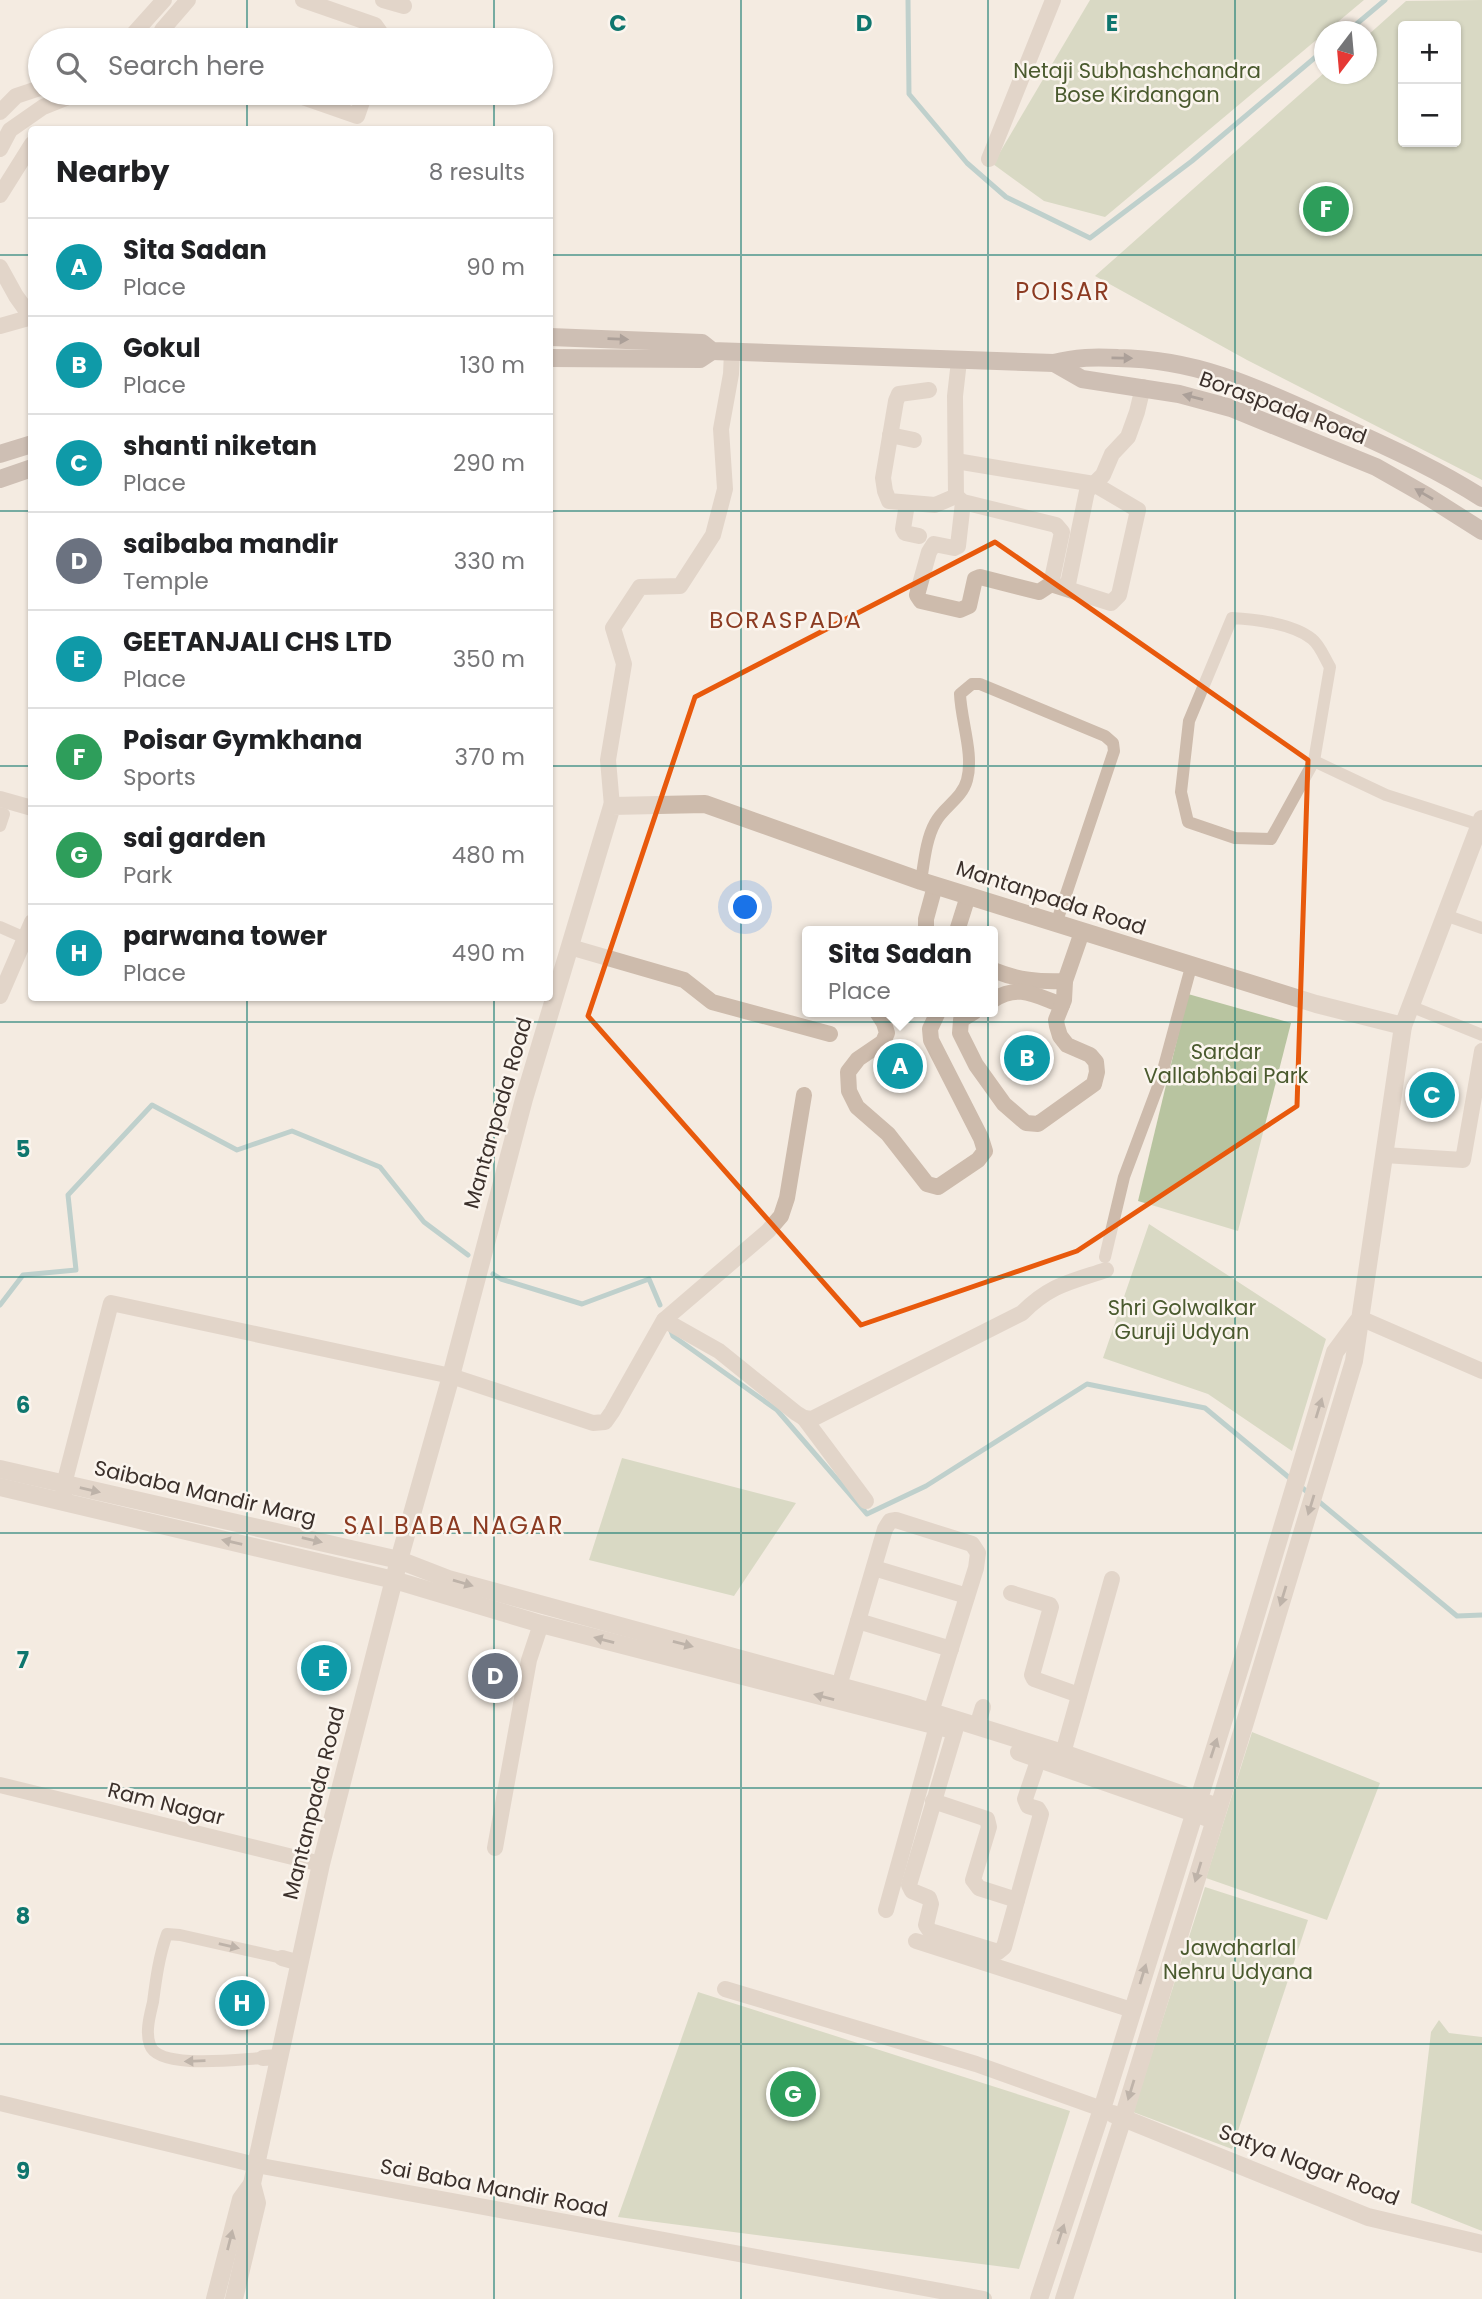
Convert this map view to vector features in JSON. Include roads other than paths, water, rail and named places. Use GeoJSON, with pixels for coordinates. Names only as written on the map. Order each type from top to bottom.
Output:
{"type":"FeatureCollection","features":[{"type":"Feature","properties":{"kind":"main road","name":"Boraspada Road"},"geometry":{"type":"LineString","coordinates":[[553,337],[702,343],[712,351]]}},
{"type":"Feature","properties":{"kind":"main road","name":"Boraspada Road"},"geometry":{"type":"LineString","coordinates":[[553,358],[700,359],[712,351],[1054,363],[1076,357],[1137,358],[1190,366],[1241,381],[1382,442],[1482,498]]}},
{"type":"Feature","properties":{"kind":"main road","name":"Boraspada Road"},"geometry":{"type":"LineString","coordinates":[[1054,363],[1082,379],[1143,387],[1231,408],[1376,467],[1427,495],[1482,531]]}},
{"type":"Feature","properties":{"kind":"main road"},"geometry":{"type":"LineString","coordinates":[[1231,408],[1241,381]]}},
{"type":"Feature","properties":{"kind":"main road"},"geometry":{"type":"LineString","coordinates":[[0,454],[28,445]]}},
{"type":"Feature","properties":{"kind":"main road"},"geometry":{"type":"LineString","coordinates":[[0,478],[28,469]]}},
{"type":"Feature","properties":{"kind":"street"},"geometry":{"type":"LineString","coordinates":[[139,28],[164,0]]}},
{"type":"Feature","properties":{"kind":"street"},"geometry":{"type":"LineString","coordinates":[[164,28],[188,0]]}},
{"type":"Feature","properties":{"kind":"street"},"geometry":{"type":"LineString","coordinates":[[303,0],[377,28]]}},
{"type":"Feature","properties":{"kind":"street"},"geometry":{"type":"LineString","coordinates":[[383,0],[404,6]]}},
{"type":"Feature","properties":{"kind":"street"},"geometry":{"type":"LineString","coordinates":[[989,159],[1053,0]]}},
{"type":"Feature","properties":{"kind":"street"},"geometry":{"type":"LineString","coordinates":[[0,112],[16,96],[28,92]]}},
{"type":"Feature","properties":{"kind":"street"},"geometry":{"type":"LineString","coordinates":[[0,149],[10,130],[32,124],[43,107],[48,105]]}},
{"type":"Feature","properties":{"kind":"street"},"geometry":{"type":"LineString","coordinates":[[316,105],[354,123],[361,105]]}},
{"type":"Feature","properties":{"kind":"street"},"geometry":{"type":"LineString","coordinates":[[0,195],[28,150]]}},
{"type":"Feature","properties":{"kind":"street"},"geometry":{"type":"LineString","coordinates":[[0,267],[28,313]]}},
{"type":"Feature","properties":{"kind":"street"},"geometry":{"type":"LineString","coordinates":[[0,326],[28,318]]}},
{"type":"Feature","properties":{"kind":"street"},"geometry":{"type":"LineString","coordinates":[[612,806],[608,760],[624,664],[613,628],[640,587],[680,586],[713,535],[725,489],[721,429],[732,374],[732,351]]}},
{"type":"Feature","properties":{"kind":"street"},"geometry":{"type":"LineString","coordinates":[[929,390],[899,394],[896,401],[883,478],[889,500],[935,505],[959,499],[1056,525],[1062,532],[1051,584],[1039,592],[980,577],[975,579],[969,606],[960,610],[921,601],[918,595],[929,552],[934,544],[954,548],[958,546],[959,499],[955,396],[959,361]]}},
{"type":"Feature","properties":{"kind":"street"},"geometry":{"type":"LineString","coordinates":[[1067,589],[1087,491],[1103,475],[1112,454],[1128,437],[1143,387]]}},
{"type":"Feature","properties":{"kind":"street"},"geometry":{"type":"LineString","coordinates":[[890,435],[914,440]]}},
{"type":"Feature","properties":{"kind":"street"},"geometry":{"type":"LineString","coordinates":[[956,461],[1094,484],[1138,510],[1119,595],[1111,603],[1051,584]]}},
{"type":"Feature","properties":{"kind":"street"},"geometry":{"type":"LineString","coordinates":[[907,504],[903,528],[905,533],[919,536]]}},
{"type":"Feature","properties":{"kind":"street"},"geometry":{"type":"LineString","coordinates":[[1232,618],[1252,619],[1286,627],[1313,639],[1330,667],[1314,761],[1271,839],[1235,838],[1188,822],[1181,792],[1189,721],[1232,618]]}},
{"type":"Feature","properties":{"kind":"street"},"geometry":{"type":"LineString","coordinates":[[930,926],[934,922],[934,824],[956,801],[967,780],[968,755],[960,694],[972,684],[980,684],[1105,736],[1114,743],[1114,751],[1056,924]]}},
{"type":"Feature","properties":{"kind":"street"},"geometry":{"type":"LineString","coordinates":[[1064,2299],[1123,2118],[1354,1361],[1403,1027],[1481,822],[1386,795],[1314,761]]}},
{"type":"Feature","properties":{"kind":"street"},"geometry":{"type":"LineString","coordinates":[[0,799],[28,807]]}},
{"type":"Feature","properties":{"kind":"street","name":"Mantanpada Road"},"geometry":{"type":"LineString","coordinates":[[252,2184],[271,2058],[291,1961],[321,1864],[399,1560],[524,1099],[612,806],[705,804],[933,885],[1191,967],[1403,1027]]}},
{"type":"Feature","properties":{"kind":"street"},"geometry":{"type":"LineString","coordinates":[[0,813],[4,814],[0,826]]}},
{"type":"Feature","properties":{"kind":"street"},"geometry":{"type":"LineString","coordinates":[[959,926],[968,896]]}},
{"type":"Feature","properties":{"kind":"street"},"geometry":{"type":"LineString","coordinates":[[1445,915],[1482,928]]}},
{"type":"Feature","properties":{"kind":"street"},"geometry":{"type":"LineString","coordinates":[[0,927],[25,938]]}},
{"type":"Feature","properties":{"kind":"street"},"geometry":{"type":"LineString","coordinates":[[0,996],[28,931]]}},
{"type":"Feature","properties":{"kind":"street"},"geometry":{"type":"LineString","coordinates":[[966,1017],[961,1020],[960,1033],[976,1065],[1004,1104],[1026,1123],[1038,1124],[1094,1084],[1096,1062],[1090,1055],[1067,1045],[1060,1036],[1056,1020],[1062,1005],[1065,981],[1083,932]]}},
{"type":"Feature","properties":{"kind":"street"},"geometry":{"type":"LineString","coordinates":[[570,947],[684,980],[712,1002],[830,1034]]}},
{"type":"Feature","properties":{"kind":"street"},"geometry":{"type":"LineString","coordinates":[[804,1418],[811,1419],[824,1414],[1022,1313],[1038,1297],[1059,1284],[1105,1264],[1124,1177],[1160,1080],[1191,967]]}},
{"type":"Feature","properties":{"kind":"street"},"geometry":{"type":"LineString","coordinates":[[998,972],[1039,982],[1065,981]]}},
{"type":"Feature","properties":{"kind":"street"},"geometry":{"type":"LineString","coordinates":[[998,996],[1003,993],[1022,991],[1062,1005]]}},
{"type":"Feature","properties":{"kind":"street"},"geometry":{"type":"LineString","coordinates":[[1410,1006],[1482,1035]]}},
{"type":"Feature","properties":{"kind":"street"},"geometry":{"type":"LineString","coordinates":[[880,1017],[887,1033],[883,1042],[858,1059],[848,1072],[849,1091],[857,1107],[888,1135],[927,1184],[938,1187],[978,1160],[985,1151],[931,1040],[930,1029],[936,1017]]}},
{"type":"Feature","properties":{"kind":"street"},"geometry":{"type":"LineString","coordinates":[[1384,1155],[1463,1160],[1482,1051]]}},
{"type":"Feature","properties":{"kind":"street"},"geometry":{"type":"LineString","coordinates":[[64,1493],[111,1303],[451,1376],[593,1423],[605,1422],[664,1320],[768,1231],[780,1216],[787,1198],[804,1095]]}},
{"type":"Feature","properties":{"kind":"street"},"geometry":{"type":"LineString","coordinates":[[1360,1318],[1482,1371]]}},
{"type":"Feature","properties":{"kind":"street"},"geometry":{"type":"LineString","coordinates":[[1039,2299],[1102,2109],[1284,1525],[1335,1352],[1360,1318]]}},
{"type":"Feature","properties":{"kind":"street"},"geometry":{"type":"LineString","coordinates":[[664,1320],[719,1351],[804,1418],[866,1501]]}},
{"type":"Feature","properties":{"kind":"street","name":"Saibaba Mandir Marg"},"geometry":{"type":"LineString","coordinates":[[0,1469],[64,1493],[394,1580],[541,1623],[941,1723]]}},
{"type":"Feature","properties":{"kind":"street","name":"Saibaba Mandir Marg"},"geometry":{"type":"LineString","coordinates":[[0,1487],[64,1493],[399,1560],[449,1579],[839,1686],[941,1723]]}},
{"type":"Feature","properties":{"kind":"street"},"geometry":{"type":"LineString","coordinates":[[839,1686],[885,1529],[891,1521],[896,1520],[972,1544],[978,1553],[978,1560],[951,1649],[933,1801],[909,1885],[912,1891],[929,1898],[931,1904],[926,1925],[930,1931],[998,1951],[1004,1947],[1041,1814],[1038,1809],[1028,1806],[1026,1799],[1039,1759]]}},
{"type":"Feature","properties":{"kind":"street"},"geometry":{"type":"LineString","coordinates":[[874,1568],[967,1596]]}},
{"type":"Feature","properties":{"kind":"street"},"geometry":{"type":"LineString","coordinates":[[1064,1749],[1112,1579]]}},
{"type":"Feature","properties":{"kind":"street"},"geometry":{"type":"LineString","coordinates":[[1011,1593],[1050,1605],[1051,1608],[1032,1675],[1034,1679],[1079,1695]]}},
{"type":"Feature","properties":{"kind":"street"},"geometry":{"type":"LineString","coordinates":[[858,1621],[951,1649]]}},
{"type":"Feature","properties":{"kind":"street"},"geometry":{"type":"LineString","coordinates":[[495,1847],[530,1660],[541,1623]]}},
{"type":"Feature","properties":{"kind":"street"},"geometry":{"type":"LineString","coordinates":[[941,1723],[980,1717],[1064,1749],[1195,1806]]}},
{"type":"Feature","properties":{"kind":"street"},"geometry":{"type":"LineString","coordinates":[[941,1723],[1039,1759],[1216,1813]]}},
{"type":"Feature","properties":{"kind":"street"},"geometry":{"type":"LineString","coordinates":[[886,1910],[941,1723]]}},
{"type":"Feature","properties":{"kind":"street","name":"Ram Nagar"},"geometry":{"type":"LineString","coordinates":[[0,1785],[321,1864]]}},
{"type":"Feature","properties":{"kind":"street"},"geometry":{"type":"LineString","coordinates":[[933,1801],[987,1819],[989,1827],[973,1880],[979,1888],[1017,1900]]}},
{"type":"Feature","properties":{"kind":"street"},"geometry":{"type":"LineString","coordinates":[[271,2058],[182,2061],[160,2056],[151,2049],[149,2043],[157,1973],[167,1934],[291,1961]]}},
{"type":"Feature","properties":{"kind":"street"},"geometry":{"type":"LineString","coordinates":[[916,1941],[1132,2010]]}},
{"type":"Feature","properties":{"kind":"street"},"geometry":{"type":"LineString","coordinates":[[725,1989],[976,2064],[1123,2118]]}},
{"type":"Feature","properties":{"kind":"street","name":"Sai Baba Mandir Road"},"geometry":{"type":"LineString","coordinates":[[0,2103],[256,2165],[984,2299]]}},
{"type":"Feature","properties":{"kind":"street","name":"Satya Nagar Road"},"geometry":{"type":"LineString","coordinates":[[1123,2118],[1368,2217],[1482,2244]]}},
{"type":"Feature","properties":{"kind":"street"},"geometry":{"type":"LineString","coordinates":[[215,2299],[241,2199],[252,2184]]}},
{"type":"Feature","properties":{"kind":"street"},"geometry":{"type":"LineString","coordinates":[[234,2299],[257,2203],[252,2184]]}},
{"type":"Feature","properties":{"kind":"waterway"},"geometry":{"type":"LineString","coordinates":[[908,0],[909,94],[967,163],[1006,197],[1090,238],[1192,161],[1314,58]]}},
{"type":"Feature","properties":{"kind":"waterway"},"geometry":{"type":"LineString","coordinates":[[1360,21],[1385,0]]}},
{"type":"Feature","properties":{"kind":"waterway"},"geometry":{"type":"LineString","coordinates":[[0,1305],[23,1275],[76,1270],[68,1195],[152,1105],[237,1150],[292,1131],[380,1167],[424,1222],[468,1255]]}},
{"type":"Feature","properties":{"kind":"waterway"},"geometry":{"type":"LineString","coordinates":[[493,1274],[501,1279],[582,1304],[649,1279],[660,1305]]}},
{"type":"Feature","properties":{"kind":"waterway"},"geometry":{"type":"LineString","coordinates":[[671,1331],[673,1336],[777,1410],[867,1514],[926,1486],[1087,1384],[1205,1408],[1292,1480]]}},
{"type":"Feature","properties":{"kind":"waterway"},"geometry":{"type":"LineString","coordinates":[[1300,1486],[1457,1616],[1482,1615]]}},
{"type":"Feature","properties":{"kind":"place","name":"Poisar Gymkhana"},"geometry":{"type":"Point","coordinates":[1326,209]}},
{"type":"Feature","properties":{"kind":"place","name":"Gokul"},"geometry":{"type":"Point","coordinates":[1027,1058]}},
{"type":"Feature","properties":{"kind":"place","name":"Sita Sadan"},"geometry":{"type":"Point","coordinates":[900,1066]}},
{"type":"Feature","properties":{"kind":"place","name":"shanti niketan"},"geometry":{"type":"Point","coordinates":[1432,1095]}},
{"type":"Feature","properties":{"kind":"place","name":"GEETANJALI CHS LTD"},"geometry":{"type":"Point","coordinates":[324,1668]}},
{"type":"Feature","properties":{"kind":"place","name":"saibaba mandir"},"geometry":{"type":"Point","coordinates":[495,1676]}},
{"type":"Feature","properties":{"kind":"place","name":"parwana tower"},"geometry":{"type":"Point","coordinates":[242,2003]}},
{"type":"Feature","properties":{"kind":"place","name":"sai garden"},"geometry":{"type":"Point","coordinates":[793,2094]}},
{"type":"Feature","properties":{"kind":"district","name":"POISAR"},"geometry":{"type":"Point","coordinates":[1063,292]}},
{"type":"Feature","properties":{"kind":"district","name":"BORASPADA"},"geometry":{"type":"Point","coordinates":[786,620]}},
{"type":"Feature","properties":{"kind":"district","name":"SAI BABA NAGAR"},"geometry":{"type":"Point","coordinates":[454,1526]}},
{"type":"Feature","properties":{"kind":"park label","name":"Netaji Subhashchandra Bose Kirdangan"},"geometry":{"type":"Point","coordinates":[1137,83]}},
{"type":"Feature","properties":{"kind":"park label","name":"Sardar Vallabhbai Park"},"geometry":{"type":"Point","coordinates":[1226,1064]}},
{"type":"Feature","properties":{"kind":"park label","name":"Shri Golwalkar Guruji Udyan"},"geometry":{"type":"Point","coordinates":[1182,1320]}},
{"type":"Feature","properties":{"kind":"park label","name":"Jawaharlal Nehru Udyana"},"geometry":{"type":"Point","coordinates":[1238,1960]}}]}
